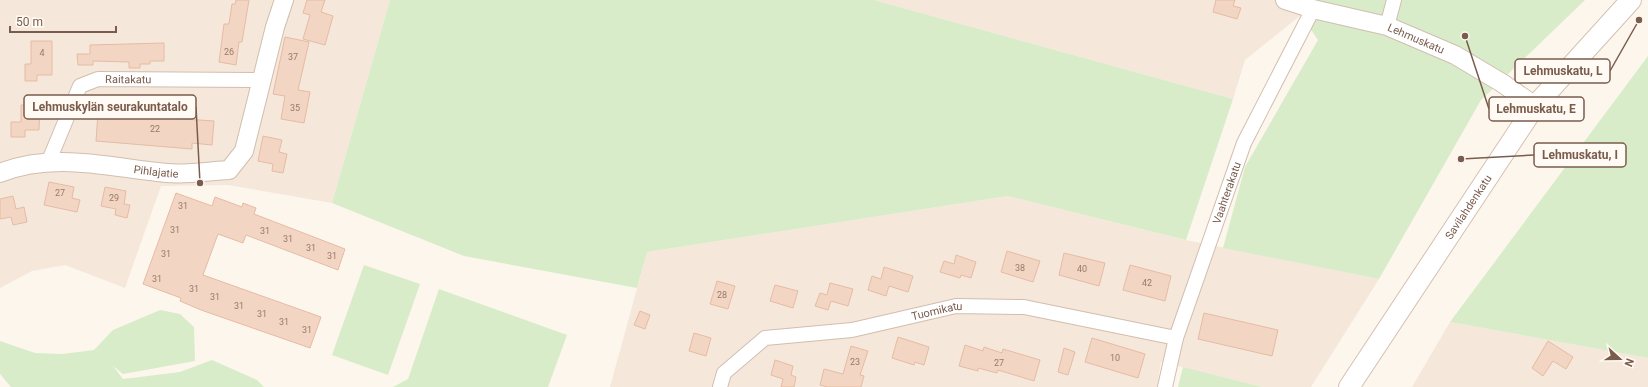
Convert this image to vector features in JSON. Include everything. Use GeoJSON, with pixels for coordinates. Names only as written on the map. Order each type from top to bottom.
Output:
{"type":"FeatureCollection","features":[{"type":"Feature","properties":{"kind":"main road","name":"Savilahdenkatu"},"geometry":{"type":"LineString","coordinates":[[1349,387],[1535,106],[1631,0]]}},
{"type":"Feature","properties":{"kind":"street","name":"Pihlajatie"},"geometry":{"type":"LineString","coordinates":[[0,173],[13,168],[48,163],[83,162],[169,174],[229,170],[244,151],[275,27],[284,0]]}},
{"type":"Feature","properties":{"kind":"street","name":"Lehmuskatu"},"geometry":{"type":"LineString","coordinates":[[1285,0],[1387,26],[1455,55],[1502,83],[1535,106]]}},
{"type":"Feature","properties":{"kind":"street"},"geometry":{"type":"LineString","coordinates":[[1387,26],[1394,0]]}},
{"type":"Feature","properties":{"kind":"street","name":"Vaahterakatu"},"geometry":{"type":"LineString","coordinates":[[1165,387],[1176,338],[1244,143],[1313,8]]}},
{"type":"Feature","properties":{"kind":"street","name":"Raitakatu"},"geometry":{"type":"LineString","coordinates":[[48,163],[80,86],[98,79],[262,80]]}},
{"type":"Feature","properties":{"kind":"street","name":"Tuomikatu"},"geometry":{"type":"LineString","coordinates":[[720,387],[724,373],[765,338],[852,330],[956,306],[1024,307],[1176,338]]}},
{"type":"Feature","properties":{"kind":"shaded area"},"geometry":{"type":"Polygon","coordinates":[[[0,0],[390,0],[332,203],[228,185],[161,186],[125,288],[65,265],[32,271],[0,288],[0,0]]]}},
{"type":"Feature","properties":{"kind":"shaded area"},"geometry":{"type":"Polygon","coordinates":[[[874,0],[1308,0],[1301,15],[1245,60],[1233,99],[874,0]]]}},
{"type":"Feature","properties":{"kind":"shaded area"},"geometry":{"type":"Polygon","coordinates":[[[1008,196],[1186,240],[1379,279],[1311,387],[1262,387],[1161,362],[1157,387],[610,387],[647,252],[1008,196]]]}},
{"type":"Feature","properties":{"kind":"shaded area"},"geometry":{"type":"Polygon","coordinates":[[[1450,322],[1648,358],[1648,387],[1412,387],[1450,322]]]}},
{"type":"Feature","properties":{"kind":"green space"},"geometry":{"type":"Polygon","coordinates":[[[390,0],[874,0],[1233,99],[1186,240],[1008,196],[647,252],[637,288],[464,256],[332,203],[390,0]]]}},
{"type":"Feature","properties":{"kind":"green space"},"geometry":{"type":"Polygon","coordinates":[[[1308,0],[1585,0],[1481,100],[1379,279],[1223,248],[1245,167],[1318,40],[1301,15],[1308,0]]]}},
{"type":"Feature","properties":{"kind":"green space"},"geometry":{"type":"Polygon","coordinates":[[[1648,56],[1648,358],[1450,322],[1648,56]]]}},
{"type":"Feature","properties":{"kind":"green space"},"geometry":{"type":"Polygon","coordinates":[[[364,265],[420,284],[388,375],[332,355],[364,265]]]}},
{"type":"Feature","properties":{"kind":"green space"},"geometry":{"type":"Polygon","coordinates":[[[439,289],[567,335],[548,387],[393,387],[408,379],[439,289]]]}},
{"type":"Feature","properties":{"kind":"green space"},"geometry":{"type":"Polygon","coordinates":[[[160,310],[180,314],[194,327],[195,361],[123,374],[113,366],[123,379],[180,372],[212,360],[257,380],[264,387],[11,387],[0,374],[0,341],[35,353],[62,354],[94,350],[113,330],[160,310]]]}},
{"type":"Feature","properties":{"kind":"green space"},"geometry":{"type":"Polygon","coordinates":[[[1183,367],[1262,387],[1178,387],[1183,367]]]}},
{"type":"Feature","properties":{"kind":"building"},"geometry":{"type":"Polygon","coordinates":[[[236,0],[249,0],[242,42],[239,42],[236,65],[219,62],[224,24],[229,24],[232,4],[235,4],[236,0]]]}},
{"type":"Feature","properties":{"kind":"building"},"geometry":{"type":"Polygon","coordinates":[[[307,0],[325,0],[321,12],[333,16],[325,45],[303,39],[310,15],[303,13],[307,0]]]}},
{"type":"Feature","properties":{"kind":"building"},"geometry":{"type":"Polygon","coordinates":[[[1216,0],[1235,0],[1233,6],[1241,8],[1237,19],[1213,12],[1216,0]]]}},
{"type":"Feature","properties":{"kind":"building"},"geometry":{"type":"Polygon","coordinates":[[[285,37],[309,42],[298,90],[310,92],[304,123],[281,119],[285,96],[273,94],[285,37]]]}},
{"type":"Feature","properties":{"kind":"building"},"geometry":{"type":"Polygon","coordinates":[[[31,41],[52,41],[52,75],[37,75],[37,81],[25,81],[25,64],[31,64],[31,41]]]}},
{"type":"Feature","properties":{"kind":"building"},"geometry":{"type":"Polygon","coordinates":[[[164,43],[164,61],[150,61],[150,64],[140,64],[140,68],[129,68],[129,62],[93,61],[93,65],[78,65],[77,54],[90,54],[90,45],[164,43]]]}},
{"type":"Feature","properties":{"kind":"building"},"geometry":{"type":"Polygon","coordinates":[[[21,105],[40,105],[39,130],[25,130],[25,137],[11,137],[11,122],[21,122],[21,105]]]}},
{"type":"Feature","properties":{"kind":"building"},"geometry":{"type":"Polygon","coordinates":[[[98,113],[214,121],[212,145],[192,143],[192,149],[96,141],[98,113]]]}},
{"type":"Feature","properties":{"kind":"building"},"geometry":{"type":"Polygon","coordinates":[[[263,136],[282,140],[279,152],[287,154],[283,173],[272,171],[273,164],[258,161],[263,136]]]}},
{"type":"Feature","properties":{"kind":"building"},"geometry":{"type":"Polygon","coordinates":[[[49,182],[74,187],[72,198],[80,200],[77,212],[44,205],[49,182]]]}},
{"type":"Feature","properties":{"kind":"building"},"geometry":{"type":"Polygon","coordinates":[[[105,187],[126,191],[124,204],[130,205],[127,218],[115,215],[116,209],[101,206],[105,187]]]}},
{"type":"Feature","properties":{"kind":"building"},"geometry":{"type":"Polygon","coordinates":[[[176,193],[212,206],[215,197],[242,207],[243,203],[256,208],[254,214],[345,249],[338,270],[246,235],[243,243],[218,234],[203,275],[321,317],[310,348],[201,310],[180,301],[181,298],[143,284],[176,193]]]}},
{"type":"Feature","properties":{"kind":"building"},"geometry":{"type":"Polygon","coordinates":[[[13,196],[16,209],[24,207],[27,222],[13,225],[11,217],[0,219],[0,199],[13,196]]]}},
{"type":"Feature","properties":{"kind":"building"},"geometry":{"type":"Polygon","coordinates":[[[1007,251],[1040,261],[1033,282],[1001,272],[1007,251]]]}},
{"type":"Feature","properties":{"kind":"building"},"geometry":{"type":"Polygon","coordinates":[[[1064,253],[1105,263],[1099,286],[1059,275],[1064,253]]]}},
{"type":"Feature","properties":{"kind":"building"},"geometry":{"type":"Polygon","coordinates":[[[956,255],[976,262],[971,278],[961,275],[960,278],[940,272],[944,261],[954,264],[956,255]]]}},
{"type":"Feature","properties":{"kind":"building"},"geometry":{"type":"Polygon","coordinates":[[[1130,265],[1171,276],[1165,301],[1123,290],[1130,265]]]}},
{"type":"Feature","properties":{"kind":"building"},"geometry":{"type":"Polygon","coordinates":[[[884,267],[913,276],[908,292],[889,286],[886,296],[868,290],[872,276],[881,279],[884,267]]]}},
{"type":"Feature","properties":{"kind":"building"},"geometry":{"type":"Polygon","coordinates":[[[717,281],[735,286],[728,309],[710,304],[717,281]]]}},
{"type":"Feature","properties":{"kind":"building"},"geometry":{"type":"Polygon","coordinates":[[[830,283],[853,289],[848,306],[831,301],[828,310],[815,306],[820,293],[827,295],[830,283]]]}},
{"type":"Feature","properties":{"kind":"building"},"geometry":{"type":"Polygon","coordinates":[[[775,285],[798,291],[793,308],[770,301],[775,285]]]}},
{"type":"Feature","properties":{"kind":"building"},"geometry":{"type":"Polygon","coordinates":[[[640,311],[650,315],[645,329],[634,325],[640,311]]]}},
{"type":"Feature","properties":{"kind":"building"},"geometry":{"type":"Polygon","coordinates":[[[1204,313],[1278,330],[1272,356],[1198,339],[1204,313]]]}},
{"type":"Feature","properties":{"kind":"building"},"geometry":{"type":"Polygon","coordinates":[[[694,333],[711,338],[706,356],[689,351],[694,333]]]}},
{"type":"Feature","properties":{"kind":"building"},"geometry":{"type":"Polygon","coordinates":[[[898,337],[929,347],[924,365],[915,362],[914,365],[892,358],[898,337]]]}},
{"type":"Feature","properties":{"kind":"building"},"geometry":{"type":"Polygon","coordinates":[[[1092,338],[1145,354],[1138,378],[1085,362],[1092,338]]]}},
{"type":"Feature","properties":{"kind":"building"},"geometry":{"type":"Polygon","coordinates":[[[1548,341],[1573,357],[1566,369],[1553,361],[1543,376],[1532,368],[1548,341]]]}},
{"type":"Feature","properties":{"kind":"building"},"geometry":{"type":"Polygon","coordinates":[[[965,345],[983,351],[984,347],[1002,353],[1003,349],[1040,360],[1034,381],[998,370],[997,373],[978,368],[978,371],[959,366],[965,345]]]}},
{"type":"Feature","properties":{"kind":"building"},"geometry":{"type":"Polygon","coordinates":[[[851,346],[868,351],[860,375],[864,376],[861,387],[827,387],[820,385],[824,369],[843,374],[851,346]]]}},
{"type":"Feature","properties":{"kind":"building"},"geometry":{"type":"Polygon","coordinates":[[[1064,348],[1075,352],[1068,375],[1058,372],[1064,348]]]}},
{"type":"Feature","properties":{"kind":"building"},"geometry":{"type":"Polygon","coordinates":[[[775,360],[793,366],[791,375],[796,377],[794,387],[781,387],[783,379],[771,375],[775,360]]]}},
{"type":"Feature","properties":{"kind":"place","name":"Lehmuskatu, L"},"geometry":{"type":"Point","coordinates":[1639,20]}},
{"type":"Feature","properties":{"kind":"place","name":"Lehmuskatu, E"},"geometry":{"type":"Point","coordinates":[1465,36]}},
{"type":"Feature","properties":{"kind":"place","name":"Lehmuskatu, I"},"geometry":{"type":"Point","coordinates":[1461,159]}},
{"type":"Feature","properties":{"kind":"place","name":"Lehmuskylän seurakuntatalo"},"geometry":{"type":"Point","coordinates":[200,183]}}]}
